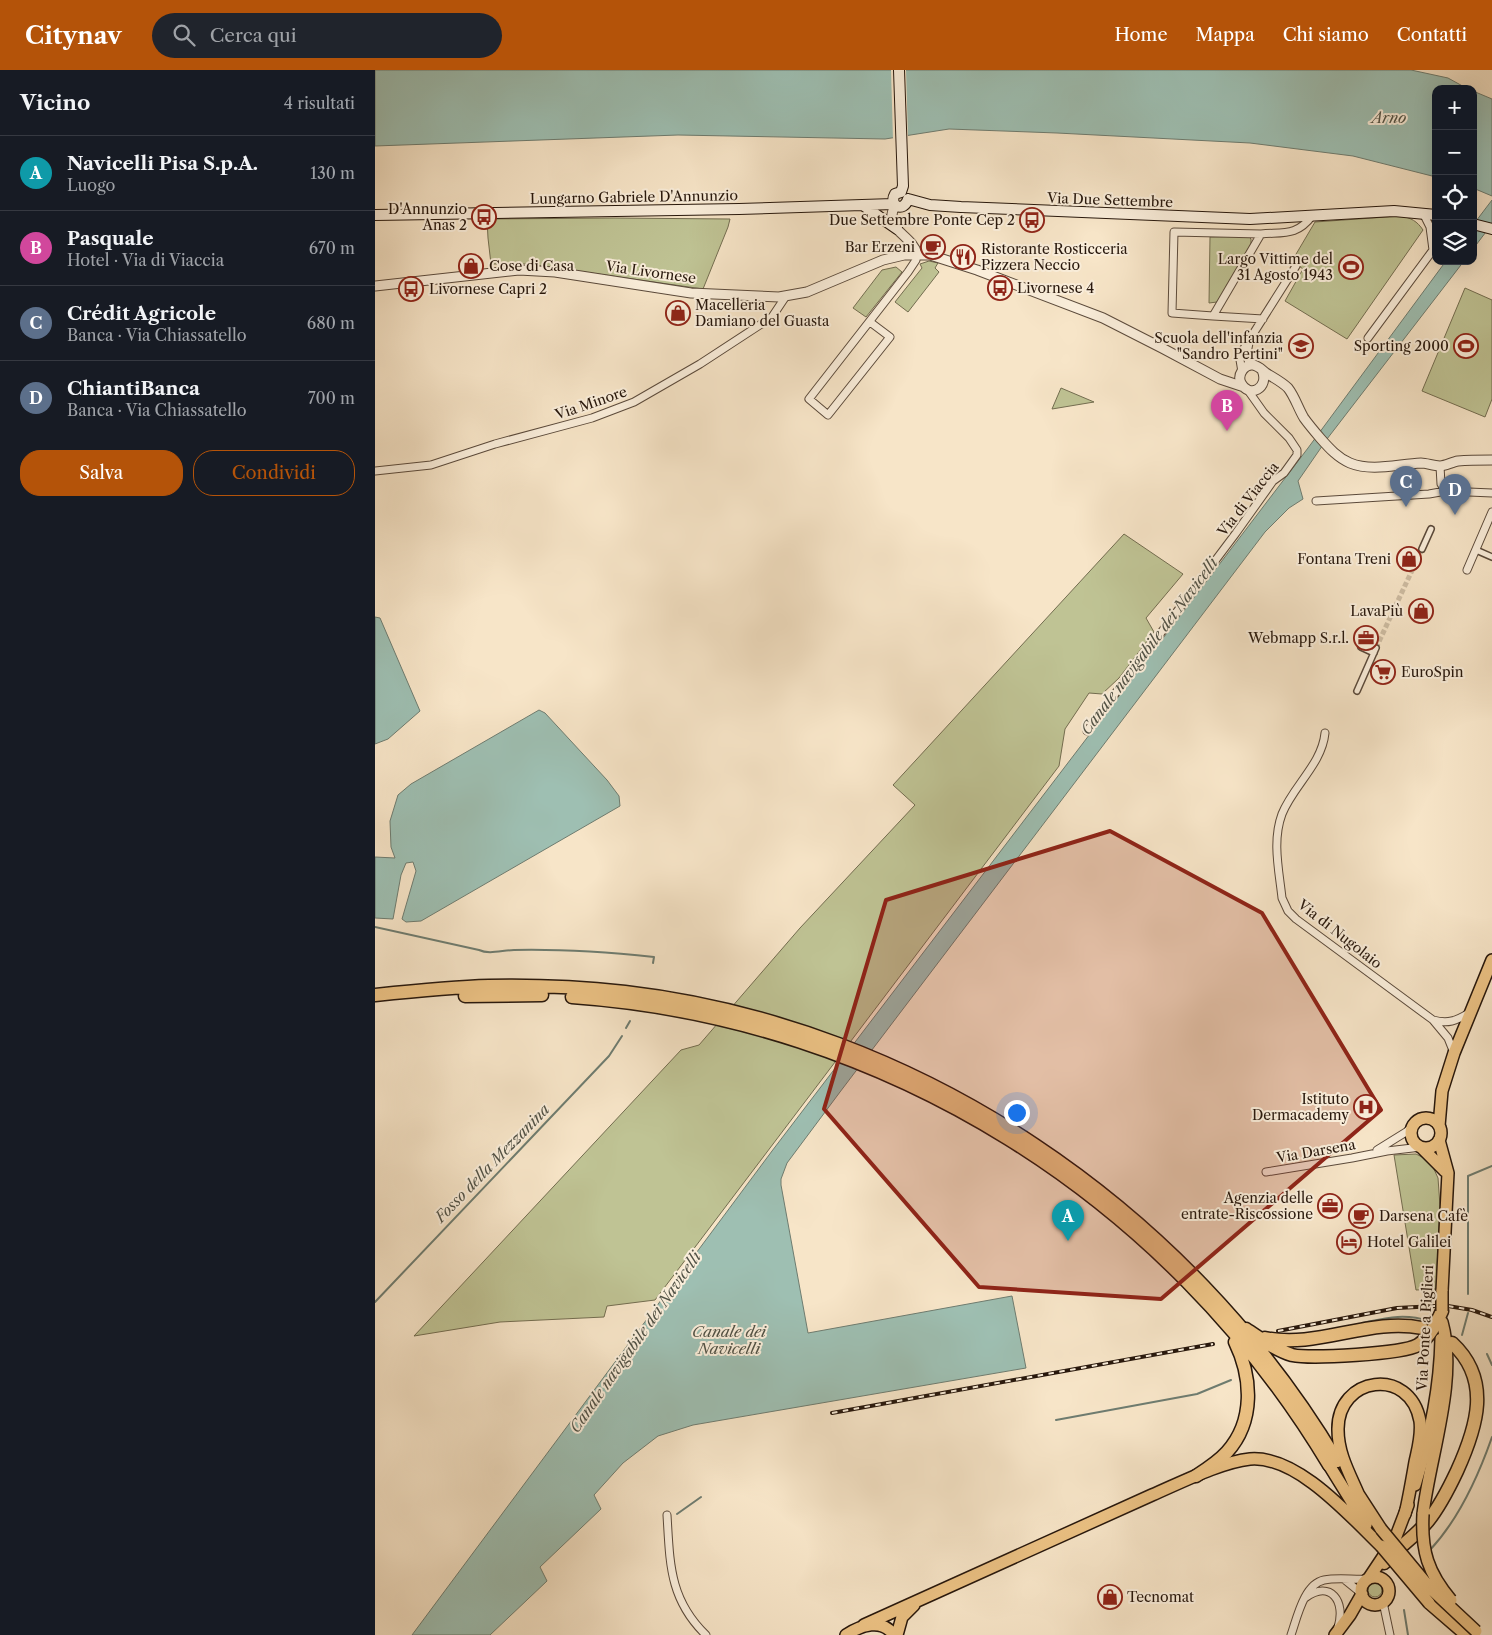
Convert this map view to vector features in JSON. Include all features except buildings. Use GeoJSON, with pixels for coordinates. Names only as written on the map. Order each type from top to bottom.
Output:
{"type":"FeatureCollection","features":[{"type":"Feature","properties":{"kind":"highway"},"geometry":{"type":"LineString","coordinates":[[375,995],[452,988],[519,986],[599,990],[649,996],[686,1007]]}},
{"type":"Feature","properties":{"kind":"highway"},"geometry":{"type":"LineString","coordinates":[[375,1003],[460,996],[552,995],[686,1007],[769,1022],[835,1043],[913,1076],[982,1111],[1045,1151],[1104,1195],[1147,1232],[1181,1264],[1305,1410],[1336,1462]]}},
{"type":"Feature","properties":{"kind":"highway"},"geometry":{"type":"LineString","coordinates":[[1229,1321],[1282,1351],[1308,1357],[1404,1349],[1417,1345],[1426,1338],[1442,1317]]}},
{"type":"Feature","properties":{"kind":"highway"},"geometry":{"type":"LineString","coordinates":[[1196,1476],[1219,1460],[1234,1444],[1243,1424],[1248,1406],[1248,1384],[1244,1362],[1229,1321]]}},
{"type":"Feature","properties":{"kind":"highway"},"geometry":{"type":"LineString","coordinates":[[1258,1336],[1280,1341],[1299,1341],[1393,1325],[1422,1328]]}},
{"type":"Feature","properties":{"kind":"highway"},"geometry":{"type":"LineString","coordinates":[[1383,1555],[1418,1532],[1432,1516],[1465,1454],[1478,1404],[1476,1382],[1465,1358],[1452,1343]]}},
{"type":"Feature","properties":{"kind":"main road"},"geometry":{"type":"LineString","coordinates":[[894,205],[892,198],[895,194],[905,196],[899,70]]}},
{"type":"Feature","properties":{"kind":"main road","name":"Via Due Settembre"},"geometry":{"type":"LineString","coordinates":[[905,196],[935,206],[1033,211],[1250,219],[1394,211],[1429,217]]}},
{"type":"Feature","properties":{"kind":"main road","name":"Lungarno Gabriele D'Annunzio"},"geometry":{"type":"LineString","coordinates":[[375,215],[894,205]]}},
{"type":"Feature","properties":{"kind":"main road"},"geometry":{"type":"LineString","coordinates":[[863,206],[897,229]]}},
{"type":"Feature","properties":{"kind":"main road"},"geometry":{"type":"LineString","coordinates":[[1477,225],[1492,229]]}},
{"type":"Feature","properties":{"kind":"main road"},"geometry":{"type":"LineString","coordinates":[[1421,1147],[1432,1147],[1439,1140],[1443,1091],[1454,1053],[1492,960]]}},
{"type":"Feature","properties":{"kind":"main road"},"geometry":{"type":"LineString","coordinates":[[1443,1091],[1434,1105],[1412,1130],[1412,1137],[1415,1143],[1441,1166],[1447,1174],[1448,1182]]}},
{"type":"Feature","properties":{"kind":"main road"},"geometry":{"type":"LineString","coordinates":[[1419,1121],[1434,1121],[1439,1126]]}},
{"type":"Feature","properties":{"kind":"main road","name":"Via Ponte a Piglieri"},"geometry":{"type":"LineString","coordinates":[[1369,1579],[1395,1538],[1405,1514],[1421,1466],[1433,1418],[1439,1378],[1448,1182],[1447,1170],[1439,1140]]}},
{"type":"Feature","properties":{"kind":"main road"},"geometry":{"type":"LineString","coordinates":[[1442,1317],[1446,1337],[1446,1374],[1423,1514],[1424,1549],[1431,1571],[1439,1585],[1475,1634]]}},
{"type":"Feature","properties":{"kind":"main road"},"geometry":{"type":"LineString","coordinates":[[1383,1555],[1361,1517],[1336,1462],[1341,1413],[1350,1397],[1360,1388],[1374,1384],[1388,1384],[1402,1391],[1411,1400],[1415,1408],[1420,1426],[1420,1438],[1405,1514]]}},
{"type":"Feature","properties":{"kind":"main road"},"geometry":{"type":"LineString","coordinates":[[846,1635],[921,1599],[1196,1476],[1240,1461],[1259,1459],[1269,1460],[1285,1466],[1312,1484],[1338,1505],[1429,1602],[1475,1634]]}},
{"type":"Feature","properties":{"kind":"main road"},"geometry":{"type":"LineString","coordinates":[[1336,1462],[1381,1529],[1414,1570],[1475,1634]]}},
{"type":"Feature","properties":{"kind":"main road","name":"Via Ponte a Piglieri"},"geometry":{"type":"LineString","coordinates":[[1383,1555],[1383,1579]]}},
{"type":"Feature","properties":{"kind":"main road"},"geometry":{"type":"LineString","coordinates":[[1335,1635],[1364,1597],[1362,1585],[1369,1579],[1377,1577],[1383,1579],[1387,1584],[1389,1590],[1383,1602],[1377,1604],[1364,1597]]}},
{"type":"Feature","properties":{"kind":"main road"},"geometry":{"type":"LineString","coordinates":[[864,1625],[882,1626],[896,1635],[902,1617],[921,1599]]}},
{"type":"Feature","properties":{"kind":"street"},"geometry":{"type":"LineString","coordinates":[[870,322],[890,337],[828,415],[809,399],[916,260],[917,254],[913,244],[897,229],[891,220],[894,205]]}},
{"type":"Feature","properties":{"kind":"street"},"geometry":{"type":"LineString","coordinates":[[1263,320],[1172,313],[1175,232],[1261,234],[1287,232],[1300,229],[1312,216]]}},
{"type":"Feature","properties":{"kind":"street"},"geometry":{"type":"LineString","coordinates":[[1429,217],[1432,236]]}},
{"type":"Feature","properties":{"kind":"street"},"geometry":{"type":"LineString","coordinates":[[1213,316],[1261,234]]}},
{"type":"Feature","properties":{"kind":"street"},"geometry":{"type":"LineString","coordinates":[[1367,338],[1432,251]]}},
{"type":"Feature","properties":{"kind":"street","name":"Via Livornese"},"geometry":{"type":"LineString","coordinates":[[375,286],[519,270],[555,272],[691,293],[786,296],[812,290],[883,260],[904,255],[933,255],[959,263],[1103,318],[1221,380],[1246,388]]}},
{"type":"Feature","properties":{"kind":"street"},"geometry":{"type":"LineString","coordinates":[[1283,384],[1271,384],[1254,390],[1246,388],[1240,378],[1240,357],[1243,348],[1263,320],[1296,266]]}},
{"type":"Feature","properties":{"kind":"street"},"geometry":{"type":"LineString","coordinates":[[375,286],[375,291]]}},
{"type":"Feature","properties":{"kind":"street","name":"Via Minore"},"geometry":{"type":"LineString","coordinates":[[375,471],[431,464],[495,444],[593,418],[634,402],[700,364],[772,317],[786,296]]}},
{"type":"Feature","properties":{"kind":"street"},"geometry":{"type":"LineString","coordinates":[[1250,340],[1247,353],[1264,377],[1260,387],[1258,402]]}},
{"type":"Feature","properties":{"kind":"street"},"geometry":{"type":"LineString","coordinates":[[1240,357],[1283,384],[1292,394],[1309,425],[1335,453],[1350,463],[1367,468],[1421,464],[1439,466],[1459,461],[1492,460]]}},
{"type":"Feature","properties":{"kind":"street"},"geometry":{"type":"LineString","coordinates":[[1221,380],[1230,378],[1248,366],[1255,365]]}},
{"type":"Feature","properties":{"kind":"street","name":"Via di Viaccia"},"geometry":{"type":"LineString","coordinates":[[1087,731],[1273,481],[1282,474],[1297,455],[1297,448],[1263,413],[1258,402],[1246,388]]}},
{"type":"Feature","properties":{"kind":"street"},"geometry":{"type":"LineString","coordinates":[[1439,466],[1441,484],[1447,492]]}},
{"type":"Feature","properties":{"kind":"street"},"geometry":{"type":"LineString","coordinates":[[1316,501],[1447,492],[1492,493]]}},
{"type":"Feature","properties":{"kind":"street"},"geometry":{"type":"LineString","coordinates":[[1467,570],[1492,512]]}},
{"type":"Feature","properties":{"kind":"street"},"geometry":{"type":"LineString","coordinates":[[1421,548],[1431,529]]}},
{"type":"Feature","properties":{"kind":"street"},"geometry":{"type":"LineString","coordinates":[[1476,550],[1492,557]]}},
{"type":"Feature","properties":{"kind":"street"},"geometry":{"type":"LineString","coordinates":[[1357,691],[1375,651],[1361,647]]}},
{"type":"Feature","properties":{"kind":"street","name":"Via di Nugolaio"},"geometry":{"type":"LineString","coordinates":[[1325,733],[1318,755],[1287,804],[1280,820],[1277,848],[1284,904],[1296,919],[1433,1020],[1448,1038],[1454,1053]]}},
{"type":"Feature","properties":{"kind":"street"},"geometry":{"type":"LineString","coordinates":[[1433,1020],[1446,1023],[1453,1022],[1472,1012]]}},
{"type":"Feature","properties":{"kind":"street","name":"Via Darsena"},"geometry":{"type":"LineString","coordinates":[[1369,1154],[1384,1146],[1419,1121]]}},
{"type":"Feature","properties":{"kind":"street","name":"Via Darsena"},"geometry":{"type":"LineString","coordinates":[[1266,1172],[1411,1147],[1421,1147]]}},
{"type":"Feature","properties":{"kind":"street"},"geometry":{"type":"LineString","coordinates":[[667,1515],[670,1566],[675,1586],[686,1610],[706,1635]]}},
{"type":"Feature","properties":{"kind":"street"},"geometry":{"type":"LineString","coordinates":[[1291,1635],[1309,1589],[1317,1582],[1369,1579]]}},
{"type":"Feature","properties":{"kind":"street"},"geometry":{"type":"LineString","coordinates":[[1345,1580],[1364,1597]]}},
{"type":"Feature","properties":{"kind":"street"},"geometry":{"type":"LineString","coordinates":[[1305,1598],[1321,1590],[1330,1593],[1338,1600],[1341,1608],[1341,1618],[1335,1635]]}},
{"type":"Feature","properties":{"kind":"street"},"geometry":{"type":"LineString","coordinates":[[1383,1602],[1390,1635]]}},
{"type":"Feature","properties":{"kind":"highlighted area"},"geometry":{"type":"Polygon","coordinates":[[[1110,831],[1262,913],[1381,1110],[1161,1299],[979,1287],[824,1109],[886,900],[1110,831]]]}},
{"type":"Feature","properties":{"kind":"green space"},"geometry":{"type":"Polygon","coordinates":[[[1401,216],[1413,220],[1423,230],[1347,339],[1285,301],[1303,269],[1292,261],[1315,222],[1401,216]]]}},
{"type":"Feature","properties":{"kind":"green space"},"geometry":{"type":"Polygon","coordinates":[[[487,219],[730,219],[703,289],[528,264],[491,264],[487,219]]]}},
{"type":"Feature","properties":{"kind":"green space"},"geometry":{"type":"Polygon","coordinates":[[[1248,236],[1251,239],[1251,244],[1217,302],[1209,303],[1210,237],[1248,236]]]}},
{"type":"Feature","properties":{"kind":"green space"},"geometry":{"type":"Polygon","coordinates":[[[929,261],[938,263],[935,268],[939,272],[908,312],[895,302],[922,268],[920,264],[929,261]]]}},
{"type":"Feature","properties":{"kind":"green space"},"geometry":{"type":"Polygon","coordinates":[[[896,267],[902,272],[866,317],[853,308],[882,270],[896,267]]]}},
{"type":"Feature","properties":{"kind":"green space","name":"Sporting 2000"},"geometry":{"type":"Polygon","coordinates":[[[1465,288],[1492,300],[1492,399],[1485,417],[1422,391],[1465,288]]]}},
{"type":"Feature","properties":{"kind":"green space"},"geometry":{"type":"Polygon","coordinates":[[[1061,388],[1094,402],[1052,409],[1061,388]]]}},
{"type":"Feature","properties":{"kind":"green space"},"geometry":{"type":"Polygon","coordinates":[[[1124,534],[1183,574],[1146,618],[1154,632],[1119,678],[1102,694],[1089,693],[1065,729],[1059,766],[655,1300],[607,1306],[604,1317],[500,1322],[414,1336],[681,1050],[699,1045],[800,928],[915,805],[893,785],[1124,534]]]}},
{"type":"Feature","properties":{"kind":"green space"},"geometry":{"type":"Polygon","coordinates":[[[1416,1154],[1424,1158],[1433,1167],[1438,1178],[1440,1206],[1436,1289],[1416,1290],[1394,1155],[1416,1154]]]}},
{"type":"Feature","properties":{"kind":"green space"},"geometry":{"type":"Polygon","coordinates":[[[1372,1583],[1378,1583],[1382,1590],[1378,1597],[1372,1597],[1368,1593],[1368,1587],[1372,1583]]]}},
{"type":"Feature","properties":{"kind":"water","name":"Arno"},"geometry":{"type":"Polygon","coordinates":[[[375,70],[1411,70],[1448,78],[1461,85],[1432,85],[1432,176],[1353,156],[1250,143],[949,129],[885,139],[678,135],[375,146],[375,70]]]}},
{"type":"Feature","properties":{"kind":"water"},"geometry":{"type":"Polygon","coordinates":[[[1477,93],[1492,99],[1492,196],[1477,190],[1477,93]]]}},
{"type":"Feature","properties":{"kind":"water"},"geometry":{"type":"Polygon","coordinates":[[[1492,200],[1492,224],[1477,244],[1477,220],[1492,200]]]}},
{"type":"Feature","properties":{"kind":"water","name":"Canale dei Navicelli"},"geometry":{"type":"Polygon","coordinates":[[[1443,265],[1461,265],[1327,439],[1298,481],[1303,499],[1289,508],[1265,532],[840,1092],[787,1163],[781,1179],[808,1333],[1012,1296],[1026,1368],[693,1425],[658,1436],[623,1463],[594,1495],[601,1509],[540,1567],[547,1581],[490,1635],[412,1635],[772,1151],[1308,448],[1443,265]]]}},
{"type":"Feature","properties":{"kind":"water"},"geometry":{"type":"Polygon","coordinates":[[[375,617],[380,618],[420,711],[388,739],[375,744],[375,617]]]}},
{"type":"Feature","properties":{"kind":"water"},"geometry":{"type":"Polygon","coordinates":[[[539,710],[545,713],[607,780],[619,796],[620,806],[421,921],[406,922],[402,919],[416,871],[413,862],[406,863],[401,875],[393,919],[375,918],[375,857],[395,858],[391,847],[390,821],[398,795],[411,784],[539,710]]]}},
{"type":"Feature","properties":{"kind":"pier"},"geometry":{"type":"Polygon","coordinates":[[[891,70],[906,70],[908,138],[893,140],[891,70]]]}},
{"type":"Feature","properties":{"kind":"waterway"},"geometry":{"type":"LineString","coordinates":[[375,927],[487,952],[510,950],[601,952],[654,957],[653,963]]}},
{"type":"Feature","properties":{"kind":"waterway"},"geometry":{"type":"LineString","coordinates":[[626,1028],[630,1021]]}},
{"type":"Feature","properties":{"kind":"waterway","name":"Fosso della Mezzanina"},"geometry":{"type":"LineString","coordinates":[[375,1302],[609,1056],[622,1036]]}},
{"type":"Feature","properties":{"kind":"waterway"},"geometry":{"type":"LineString","coordinates":[[1468,1294],[1468,1176],[1492,1166]]}},
{"type":"Feature","properties":{"kind":"waterway"},"geometry":{"type":"LineString","coordinates":[[1462,1335],[1468,1313]]}},
{"type":"Feature","properties":{"kind":"waterway"},"geometry":{"type":"LineString","coordinates":[[1362,1323],[1403,1317],[1429,1321]]}},
{"type":"Feature","properties":{"kind":"waterway"},"geometry":{"type":"LineString","coordinates":[[1487,1354],[1492,1365]]}},
{"type":"Feature","properties":{"kind":"waterway"},"geometry":{"type":"LineString","coordinates":[[1056,1420],[1197,1394],[1231,1380]]}},
{"type":"Feature","properties":{"kind":"waterway"},"geometry":{"type":"LineString","coordinates":[[1430,1550],[1450,1525],[1467,1497],[1492,1437]]}},
{"type":"Feature","properties":{"kind":"waterway"},"geometry":{"type":"LineString","coordinates":[[677,1514],[701,1497]]}},
{"type":"Feature","properties":{"kind":"waterway"},"geometry":{"type":"LineString","coordinates":[[1404,1610],[1408,1635]]}},
{"type":"Feature","properties":{"kind":"tunnel"},"geometry":{"type":"LineString","coordinates":[[1376,648],[1422,549]]}},
{"type":"Feature","properties":{"kind":"railway"},"geometry":{"type":"LineString","coordinates":[[1278,1331],[1397,1308],[1436,1306]]}},
{"type":"Feature","properties":{"kind":"railway"},"geometry":{"type":"LineString","coordinates":[[1448,1306],[1472,1310],[1492,1317]]}},
{"type":"Feature","properties":{"kind":"railway"},"geometry":{"type":"LineString","coordinates":[[832,1413],[1213,1344]]}},
{"type":"Feature","properties":{"kind":"place","name":"D'Annunzio Anas 2"},"geometry":{"type":"Point","coordinates":[484,217]}},
{"type":"Feature","properties":{"kind":"place","name":"Due Settembre Ponte Cep 2"},"geometry":{"type":"Point","coordinates":[1032,220]}},
{"type":"Feature","properties":{"kind":"place","name":"Bar Erzeni"},"geometry":{"type":"Point","coordinates":[933,247]}},
{"type":"Feature","properties":{"kind":"place","name":"Ristorante Rosticceria Pizzera Neccio"},"geometry":{"type":"Point","coordinates":[963,257]}},
{"type":"Feature","properties":{"kind":"place","name":"Cose di Casa"},"geometry":{"type":"Point","coordinates":[471,266]}},
{"type":"Feature","properties":{"kind":"place","name":"Largo Vittime del 31 Agosto 1943"},"geometry":{"type":"Point","coordinates":[1351,267]}},
{"type":"Feature","properties":{"kind":"place","name":"Livornese 4"},"geometry":{"type":"Point","coordinates":[1000,288]}},
{"type":"Feature","properties":{"kind":"place","name":"Livornese Capri 2"},"geometry":{"type":"Point","coordinates":[411,289]}},
{"type":"Feature","properties":{"kind":"place","name":"Macelleria Damiano del Guasta"},"geometry":{"type":"Point","coordinates":[678,313]}},
{"type":"Feature","properties":{"kind":"place","name":"Scuola dell'infanzia \"Sandro Pertini\""},"geometry":{"type":"Point","coordinates":[1301,346]}},
{"type":"Feature","properties":{"kind":"place","name":"Sporting 2000"},"geometry":{"type":"Point","coordinates":[1466,346]}},
{"type":"Feature","properties":{"kind":"place","name":"Pasquale"},"geometry":{"type":"Point","coordinates":[1227,431]}},
{"type":"Feature","properties":{"kind":"place","name":"Crédit Agricole"},"geometry":{"type":"Point","coordinates":[1406,507]}},
{"type":"Feature","properties":{"kind":"place","name":"ChiantiBanca"},"geometry":{"type":"Point","coordinates":[1455,515]}},
{"type":"Feature","properties":{"kind":"place","name":"Fontana Treni"},"geometry":{"type":"Point","coordinates":[1409,559]}},
{"type":"Feature","properties":{"kind":"place","name":"LavaPiù"},"geometry":{"type":"Point","coordinates":[1421,611]}},
{"type":"Feature","properties":{"kind":"place","name":"Webmapp S.r.l."},"geometry":{"type":"Point","coordinates":[1366,638]}},
{"type":"Feature","properties":{"kind":"place","name":"EuroSpin"},"geometry":{"type":"Point","coordinates":[1383,672]}},
{"type":"Feature","properties":{"kind":"place","name":"Istituto Dermacademy"},"geometry":{"type":"Point","coordinates":[1366,1107]}},
{"type":"Feature","properties":{"kind":"place","name":"Agenzia delle entrate-Riscossione"},"geometry":{"type":"Point","coordinates":[1330,1206]}},
{"type":"Feature","properties":{"kind":"place","name":"Darsena Cafè"},"geometry":{"type":"Point","coordinates":[1361,1216]}},
{"type":"Feature","properties":{"kind":"place","name":"Navicelli Pisa S.p.A."},"geometry":{"type":"Point","coordinates":[1068,1241]}},
{"type":"Feature","properties":{"kind":"place","name":"Hotel Galilei"},"geometry":{"type":"Point","coordinates":[1349,1242]}},
{"type":"Feature","properties":{"kind":"place","name":"Tecnomat"},"geometry":{"type":"Point","coordinates":[1110,1597]}},
{"type":"Feature","properties":{"kind":"water label","name":"Canale navigabile dei Navicelli"},"geometry":{"type":"Point","coordinates":[1149,646]}},
{"type":"Feature","properties":{"kind":"water label","name":"Canale navigabile dei Navicelli"},"geometry":{"type":"Point","coordinates":[635,1342]}}]}
